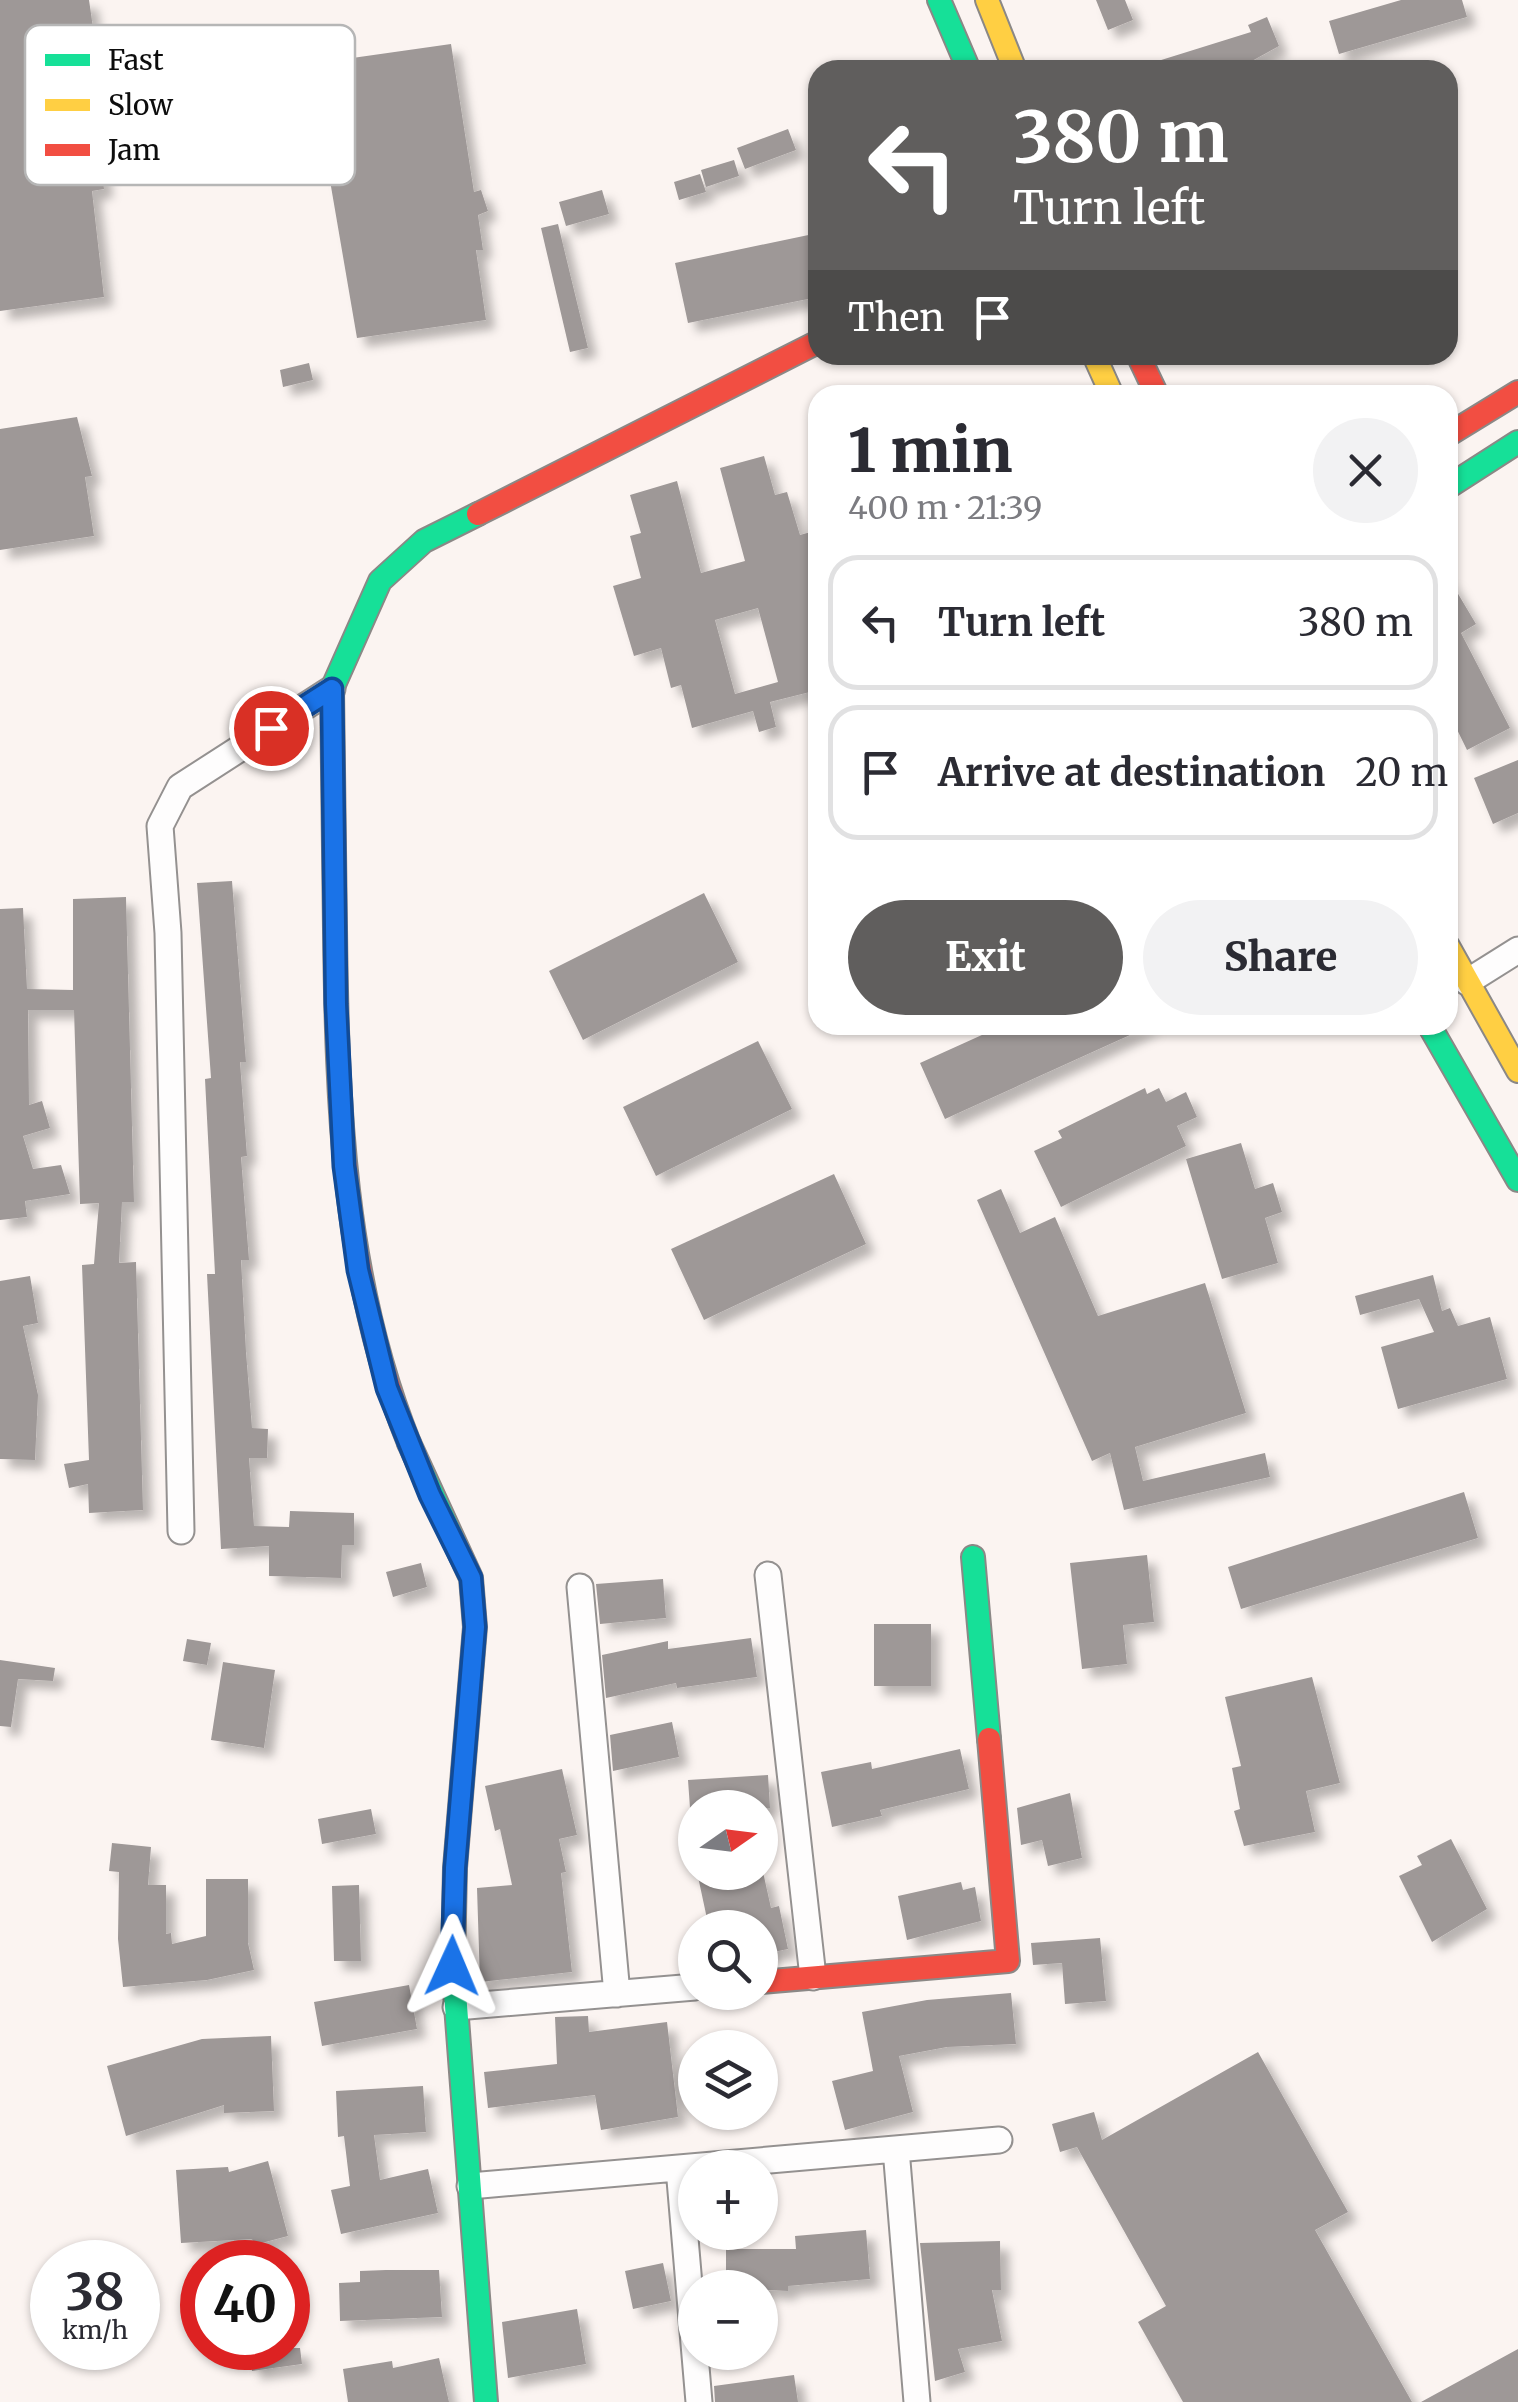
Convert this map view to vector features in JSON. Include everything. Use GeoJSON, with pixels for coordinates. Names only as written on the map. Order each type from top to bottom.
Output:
{"type":"FeatureCollection","features":[{"type":"Feature","properties":{"kind":"street"},"geometry":{"type":"LineString","coordinates":[[939,0],[965,60]]}},
{"type":"Feature","properties":{"kind":"street"},"geometry":{"type":"LineString","coordinates":[[986,0],[1011,60]]}},
{"type":"Feature","properties":{"kind":"street"},"geometry":{"type":"LineString","coordinates":[[486,2402],[456,2007],[455,1868],[475,1627],[471,1578],[430,1495],[387,1388],[358,1270],[344,1166],[336,1004],[332,689],[380,582],[424,541],[808,347]]}},
{"type":"Feature","properties":{"kind":"street"},"geometry":{"type":"LineString","coordinates":[[1458,429],[1518,392]]}},
{"type":"Feature","properties":{"kind":"street"},"geometry":{"type":"LineString","coordinates":[[1458,481],[1518,442]]}},
{"type":"Feature","properties":{"kind":"street"},"geometry":{"type":"LineString","coordinates":[[181,1531],[169,970],[160,826],[180,788],[332,689]]}},
{"type":"Feature","properties":{"kind":"street"},"geometry":{"type":"LineString","coordinates":[[1467,982],[1518,950]]}},
{"type":"Feature","properties":{"kind":"street"},"geometry":{"type":"LineString","coordinates":[[1458,965],[1518,1071]]}},
{"type":"Feature","properties":{"kind":"street"},"geometry":{"type":"LineString","coordinates":[[1434,1035],[1518,1180]]}},
{"type":"Feature","properties":{"kind":"street"},"geometry":{"type":"LineString","coordinates":[[778,1980],[1008,1961],[973,1557]]}},
{"type":"Feature","properties":{"kind":"street"},"geometry":{"type":"LineString","coordinates":[[768,1575],[813,1977]]}},
{"type":"Feature","properties":{"kind":"street"},"geometry":{"type":"LineString","coordinates":[[580,1587],[617,1994]]}},
{"type":"Feature","properties":{"kind":"street"},"geometry":{"type":"LineString","coordinates":[[456,2007],[678,1989]]}},
{"type":"Feature","properties":{"kind":"street"},"geometry":{"type":"LineString","coordinates":[[778,2159],[999,2140]]}},
{"type":"Feature","properties":{"kind":"street"},"geometry":{"type":"LineString","coordinates":[[896,2149],[917,2402]]}},
{"type":"Feature","properties":{"kind":"street"},"geometry":{"type":"LineString","coordinates":[[470,2186],[678,2168]]}},
{"type":"Feature","properties":{"kind":"street"},"geometry":{"type":"LineString","coordinates":[[686,2250],[699,2402]]}},
{"type":"Feature","properties":{"kind":"building"},"geometry":{"type":"Polygon","coordinates":[[[0,0],[89,0],[93,25],[25,25],[25,185],[104,185],[104,189],[92,191],[104,297],[0,311],[0,0]]]}},
{"type":"Feature","properties":{"kind":"building"},"geometry":{"type":"Polygon","coordinates":[[[1096,0],[1125,0],[1133,20],[1108,30],[1096,0]]]}},
{"type":"Feature","properties":{"kind":"building"},"geometry":{"type":"Polygon","coordinates":[[[1401,0],[1462,0],[1467,17],[1339,54],[1329,21],[1401,0]]]}},
{"type":"Feature","properties":{"kind":"building"},"geometry":{"type":"Polygon","coordinates":[[[1267,17],[1279,46],[1254,60],[1161,60],[1251,32],[1248,25],[1267,17]]]}},
{"type":"Feature","properties":{"kind":"building"},"geometry":{"type":"Polygon","coordinates":[[[451,44],[474,192],[481,190],[488,211],[478,215],[483,250],[476,250],[486,320],[357,338],[331,185],[355,185],[355,58],[451,44]]]}},
{"type":"Feature","properties":{"kind":"building"},"geometry":{"type":"Polygon","coordinates":[[[788,129],[796,150],[745,169],[737,148],[788,129]]]}},
{"type":"Feature","properties":{"kind":"building"},"geometry":{"type":"Polygon","coordinates":[[[734,160],[739,176],[706,187],[701,170],[734,160]]]}},
{"type":"Feature","properties":{"kind":"building"},"geometry":{"type":"Polygon","coordinates":[[[700,174],[706,192],[679,200],[674,182],[700,174]]]}},
{"type":"Feature","properties":{"kind":"building"},"geometry":{"type":"Polygon","coordinates":[[[602,190],[609,214],[566,226],[559,202],[602,190]]]}},
{"type":"Feature","properties":{"kind":"building"},"geometry":{"type":"Polygon","coordinates":[[[558,224],[588,348],[570,352],[541,228],[558,224]]]}},
{"type":"Feature","properties":{"kind":"building"},"geometry":{"type":"Polygon","coordinates":[[[808,235],[808,299],[688,323],[675,263],[808,235]]]}},
{"type":"Feature","properties":{"kind":"building"},"geometry":{"type":"Polygon","coordinates":[[[309,363],[313,380],[283,387],[280,370],[309,363]]]}},
{"type":"Feature","properties":{"kind":"building"},"geometry":{"type":"Polygon","coordinates":[[[77,417],[92,476],[85,477],[94,536],[0,550],[0,429],[77,417]]]}},
{"type":"Feature","properties":{"kind":"building"},"geometry":{"type":"Polygon","coordinates":[[[764,456],[775,495],[787,492],[800,535],[808,533],[808,692],[770,702],[776,727],[759,732],[753,711],[692,728],[681,685],[671,688],[661,648],[634,656],[613,586],[641,578],[630,536],[641,533],[630,495],[677,481],[701,573],[745,561],[720,468],[764,456]],[[758,608],[715,620],[735,694],[778,682],[758,608]]]}},
{"type":"Feature","properties":{"kind":"building"},"geometry":{"type":"Polygon","coordinates":[[[1458,594],[1476,624],[1461,633],[1510,728],[1467,750],[1458,732],[1458,594]]]}},
{"type":"Feature","properties":{"kind":"building"},"geometry":{"type":"Polygon","coordinates":[[[1518,760],[1518,813],[1493,824],[1474,778],[1518,760]]]}},
{"type":"Feature","properties":{"kind":"building"},"geometry":{"type":"Polygon","coordinates":[[[232,881],[246,1062],[240,1062],[247,1156],[241,1157],[249,1260],[241,1260],[246,1352],[252,1428],[268,1429],[267,1458],[249,1458],[254,1526],[289,1527],[290,1511],[354,1513],[354,1545],[342,1545],[341,1578],[269,1576],[269,1546],[221,1549],[207,1274],[215,1274],[205,1079],[211,1078],[197,883],[232,881]]]}},
{"type":"Feature","properties":{"kind":"building"},"geometry":{"type":"Polygon","coordinates":[[[704,893],[738,962],[583,1040],[549,971],[704,893]]]}},
{"type":"Feature","properties":{"kind":"building"},"geometry":{"type":"Polygon","coordinates":[[[126,897],[134,1202],[122,1202],[119,1263],[136,1262],[143,1510],[89,1513],[88,1484],[69,1488],[64,1464],[89,1460],[82,1265],[94,1264],[99,1203],[80,1204],[74,1010],[28,1010],[29,1105],[42,1101],[50,1128],[23,1136],[33,1169],[61,1165],[70,1194],[25,1201],[27,1217],[0,1220],[0,909],[23,908],[27,989],[73,990],[73,899],[126,897]]]}},
{"type":"Feature","properties":{"kind":"building"},"geometry":{"type":"Polygon","coordinates":[[[982,1035],[1130,1035],[945,1119],[920,1063],[982,1035]]]}},
{"type":"Feature","properties":{"kind":"building"},"geometry":{"type":"Polygon","coordinates":[[[758,1041],[792,1109],[656,1176],[623,1107],[758,1041]]]}},
{"type":"Feature","properties":{"kind":"building"},"geometry":{"type":"Polygon","coordinates":[[[1145,1088],[1147,1094],[1159,1088],[1166,1102],[1186,1092],[1197,1117],[1177,1126],[1186,1146],[1061,1207],[1034,1151],[1062,1138],[1058,1131],[1145,1088]]]}},
{"type":"Feature","properties":{"kind":"building"},"geometry":{"type":"Polygon","coordinates":[[[1241,1143],[1255,1189],[1273,1183],[1282,1212],[1265,1218],[1278,1263],[1222,1279],[1186,1159],[1241,1143]]]}},
{"type":"Feature","properties":{"kind":"building"},"geometry":{"type":"Polygon","coordinates":[[[834,1174],[866,1244],[704,1320],[671,1249],[834,1174]]]}},
{"type":"Feature","properties":{"kind":"building"},"geometry":{"type":"Polygon","coordinates":[[[1001,1189],[1020,1233],[1055,1217],[1098,1316],[1205,1283],[1246,1413],[1135,1447],[1143,1481],[1265,1453],[1270,1477],[1124,1510],[1110,1453],[1092,1461],[977,1200],[1001,1189]]]}},
{"type":"Feature","properties":{"kind":"building"},"geometry":{"type":"Polygon","coordinates":[[[1433,1275],[1442,1311],[1450,1308],[1458,1326],[1490,1317],[1507,1379],[1398,1409],[1381,1347],[1434,1332],[1419,1299],[1360,1315],[1355,1296],[1433,1275]]]}},
{"type":"Feature","properties":{"kind":"building"},"geometry":{"type":"Polygon","coordinates":[[[30,1276],[38,1323],[23,1326],[38,1395],[35,1460],[0,1459],[0,1281],[30,1276]]]}},
{"type":"Feature","properties":{"kind":"building"},"geometry":{"type":"Polygon","coordinates":[[[1464,1492],[1478,1538],[1241,1609],[1228,1567],[1464,1492]]]}},
{"type":"Feature","properties":{"kind":"building"},"geometry":{"type":"Polygon","coordinates":[[[1147,1555],[1154,1622],[1123,1625],[1127,1664],[1082,1669],[1070,1563],[1147,1555]]]}},
{"type":"Feature","properties":{"kind":"building"},"geometry":{"type":"Polygon","coordinates":[[[421,1563],[427,1587],[393,1597],[386,1572],[421,1563]]]}},
{"type":"Feature","properties":{"kind":"building"},"geometry":{"type":"Polygon","coordinates":[[[663,1579],[666,1618],[600,1624],[596,1584],[663,1579]]]}},
{"type":"Feature","properties":{"kind":"building"},"geometry":{"type":"Polygon","coordinates":[[[874,1624],[931,1624],[931,1686],[874,1686],[874,1624]]]}},
{"type":"Feature","properties":{"kind":"building"},"geometry":{"type":"Polygon","coordinates":[[[751,1638],[757,1677],[677,1688],[676,1683],[606,1698],[602,1655],[668,1641],[668,1649],[751,1638]]]}},
{"type":"Feature","properties":{"kind":"building"},"geometry":{"type":"Polygon","coordinates":[[[187,1639],[211,1643],[207,1665],[183,1661],[187,1639]]]}},
{"type":"Feature","properties":{"kind":"building"},"geometry":{"type":"Polygon","coordinates":[[[0,1660],[55,1668],[53,1681],[18,1679],[11,1727],[0,1726],[0,1660]]]}},
{"type":"Feature","properties":{"kind":"building"},"geometry":{"type":"Polygon","coordinates":[[[223,1662],[275,1670],[264,1748],[211,1740],[223,1662]]]}},
{"type":"Feature","properties":{"kind":"building"},"geometry":{"type":"Polygon","coordinates":[[[1312,1677],[1340,1783],[1306,1791],[1315,1832],[1244,1846],[1234,1811],[1240,1809],[1232,1768],[1241,1766],[1225,1697],[1312,1677]]]}},
{"type":"Feature","properties":{"kind":"building"},"geometry":{"type":"Polygon","coordinates":[[[672,1722],[679,1757],[613,1771],[610,1735],[672,1722]]]}},
{"type":"Feature","properties":{"kind":"building"},"geometry":{"type":"Polygon","coordinates":[[[960,1749],[969,1789],[880,1810],[882,1816],[832,1827],[821,1772],[871,1762],[872,1769],[960,1749]]]}},
{"type":"Feature","properties":{"kind":"building"},"geometry":{"type":"Polygon","coordinates":[[[562,1769],[577,1835],[559,1839],[566,1872],[561,1873],[572,1972],[480,1982],[477,1888],[512,1885],[500,1829],[495,1831],[485,1786],[562,1769]]]}},
{"type":"Feature","properties":{"kind":"building"},"geometry":{"type":"Polygon","coordinates":[[[768,1775],[769,1790],[689,1790],[688,1780],[768,1775]]]}},
{"type":"Feature","properties":{"kind":"building"},"geometry":{"type":"Polygon","coordinates":[[[1070,1793],[1082,1858],[1048,1866],[1042,1840],[1021,1845],[1017,1808],[1070,1793]]]}},
{"type":"Feature","properties":{"kind":"building"},"geometry":{"type":"Polygon","coordinates":[[[371,1809],[376,1834],[322,1844],[318,1819],[371,1809]]]}},
{"type":"Feature","properties":{"kind":"building"},"geometry":{"type":"Polygon","coordinates":[[[1451,1839],[1487,1909],[1432,1942],[1399,1876],[1422,1865],[1417,1856],[1451,1839]]]}},
{"type":"Feature","properties":{"kind":"building"},"geometry":{"type":"Polygon","coordinates":[[[112,1843],[151,1847],[148,1885],[166,1885],[166,1934],[171,1933],[172,1944],[206,1936],[206,1879],[248,1879],[248,1943],[254,1970],[207,1980],[123,1987],[118,1939],[119,1872],[109,1871],[112,1843]]]}},
{"type":"Feature","properties":{"kind":"building"},"geometry":{"type":"Polygon","coordinates":[[[961,1882],[963,1890],[975,1887],[981,1921],[907,1940],[898,1896],[961,1882]]]}},
{"type":"Feature","properties":{"kind":"building"},"geometry":{"type":"Polygon","coordinates":[[[359,1885],[361,1961],[334,1961],[332,1886],[359,1885]]]}},
{"type":"Feature","properties":{"kind":"building"},"geometry":{"type":"Polygon","coordinates":[[[701,1890],[767,1890],[771,1908],[779,1906],[788,1949],[778,1951],[778,1910],[705,1910],[701,1890]]]}},
{"type":"Feature","properties":{"kind":"building"},"geometry":{"type":"Polygon","coordinates":[[[1100,1938],[1106,2001],[1065,2004],[1062,1963],[1033,1965],[1031,1943],[1100,1938]]]}},
{"type":"Feature","properties":{"kind":"building"},"geometry":{"type":"Polygon","coordinates":[[[409,1985],[417,2029],[322,2046],[314,2002],[409,1985]]]}},
{"type":"Feature","properties":{"kind":"building"},"geometry":{"type":"Polygon","coordinates":[[[1011,1993],[1016,2044],[947,2047],[899,2056],[913,2112],[845,2130],[832,2081],[873,2071],[862,2012],[927,2000],[1011,1993]]]}},
{"type":"Feature","properties":{"kind":"building"},"geometry":{"type":"Polygon","coordinates":[[[588,2016],[589,2032],[667,2022],[678,2117],[601,2130],[595,2095],[488,2108],[484,2072],[557,2064],[555,2017],[588,2016]]]}},
{"type":"Feature","properties":{"kind":"building"},"geometry":{"type":"Polygon","coordinates":[[[271,2036],[274,2111],[224,2113],[224,2105],[126,2136],[107,2066],[202,2039],[271,2036]]]}},
{"type":"Feature","properties":{"kind":"building"},"geometry":{"type":"Polygon","coordinates":[[[1258,2052],[1348,2212],[1315,2230],[1412,2402],[1183,2402],[1138,2322],[1166,2306],[1077,2147],[1060,2152],[1052,2124],[1094,2112],[1102,2140],[1258,2052]]]}},
{"type":"Feature","properties":{"kind":"building"},"geometry":{"type":"Polygon","coordinates":[[[423,2086],[426,2132],[374,2135],[380,2180],[428,2169],[438,2213],[341,2234],[331,2190],[350,2186],[344,2136],[338,2137],[336,2091],[423,2086]]]}},
{"type":"Feature","properties":{"kind":"building"},"geometry":{"type":"Polygon","coordinates":[[[268,2161],[288,2236],[273,2240],[181,2240],[176,2170],[228,2167],[229,2172],[268,2161]]]}},
{"type":"Feature","properties":{"kind":"building"},"geometry":{"type":"Polygon","coordinates":[[[866,2230],[870,2279],[788,2286],[788,2291],[778,2291],[778,2270],[726,2270],[726,2250],[796,2249],[795,2236],[866,2230]]]}},
{"type":"Feature","properties":{"kind":"building"},"geometry":{"type":"Polygon","coordinates":[[[1000,2241],[1001,2290],[992,2290],[1002,2341],[958,2349],[965,2372],[935,2381],[920,2243],[1000,2241]]]}},
{"type":"Feature","properties":{"kind":"building"},"geometry":{"type":"Polygon","coordinates":[[[663,2263],[671,2301],[633,2309],[625,2271],[663,2263]]]}},
{"type":"Feature","properties":{"kind":"building"},"geometry":{"type":"Polygon","coordinates":[[[439,2270],[442,2317],[340,2321],[339,2283],[360,2282],[360,2271],[439,2270]]]}},
{"type":"Feature","properties":{"kind":"building"},"geometry":{"type":"Polygon","coordinates":[[[577,2309],[586,2364],[508,2378],[502,2322],[577,2309]]]}},
{"type":"Feature","properties":{"kind":"building"},"geometry":{"type":"Polygon","coordinates":[[[1518,2349],[1518,2402],[1421,2402],[1518,2349]]]}},
{"type":"Feature","properties":{"kind":"building"},"geometry":{"type":"Polygon","coordinates":[[[439,2358],[449,2402],[348,2402],[343,2369],[392,2361],[393,2368],[439,2358]]]}},
{"type":"Feature","properties":{"kind":"building"},"geometry":{"type":"Polygon","coordinates":[[[794,2375],[798,2402],[715,2402],[714,2386],[794,2375]]]}},
{"type":"Feature","properties":{"kind":"traffic: fast"},"geometry":{"type":"LineString","coordinates":[[939,0],[965,60]]}},
{"type":"Feature","properties":{"kind":"traffic: fast"},"geometry":{"type":"LineString","coordinates":[[1458,481],[1518,442]]}},
{"type":"Feature","properties":{"kind":"traffic: fast"},"geometry":{"type":"LineString","coordinates":[[335,929],[332,689],[380,581],[424,541],[478,514]]}},
{"type":"Feature","properties":{"kind":"traffic: fast"},"geometry":{"type":"LineString","coordinates":[[1435,1035],[1518,1180]]}},
{"type":"Feature","properties":{"kind":"traffic: fast"},"geometry":{"type":"LineString","coordinates":[[409,1443],[471,1578],[475,1627],[455,1868],[453,1966],[486,2402]]}},
{"type":"Feature","properties":{"kind":"traffic: fast"},"geometry":{"type":"LineString","coordinates":[[973,1557],[989,1739]]}},
{"type":"Feature","properties":{"kind":"traffic: slow"},"geometry":{"type":"LineString","coordinates":[[987,0],[1011,60]]}},
{"type":"Feature","properties":{"kind":"traffic: slow"},"geometry":{"type":"LineString","coordinates":[[1098,365],[1108,385]]}},
{"type":"Feature","properties":{"kind":"traffic: slow"},"geometry":{"type":"LineString","coordinates":[[1458,964],[1518,1071]]}},
{"type":"Feature","properties":{"kind":"traffic: jam"},"geometry":{"type":"LineString","coordinates":[[478,514],[808,347]]}},
{"type":"Feature","properties":{"kind":"traffic: jam"},"geometry":{"type":"LineString","coordinates":[[1143,365],[1152,385]]}},
{"type":"Feature","properties":{"kind":"traffic: jam"},"geometry":{"type":"LineString","coordinates":[[1458,429],[1518,392]]}},
{"type":"Feature","properties":{"kind":"traffic: jam"},"geometry":{"type":"LineString","coordinates":[[335,929],[342,1125],[357,1254],[387,1381],[409,1443]]}},
{"type":"Feature","properties":{"kind":"traffic: jam"},"geometry":{"type":"LineString","coordinates":[[778,1980],[1008,1961],[989,1739]]}},
{"type":"Feature","properties":{"kind":"route"},"geometry":{"type":"LineString","coordinates":[[271,728],[332,689],[336,1004],[344,1166],[358,1270],[387,1388],[430,1495],[471,1578],[475,1627],[455,1868],[452,1966]]}}]}
